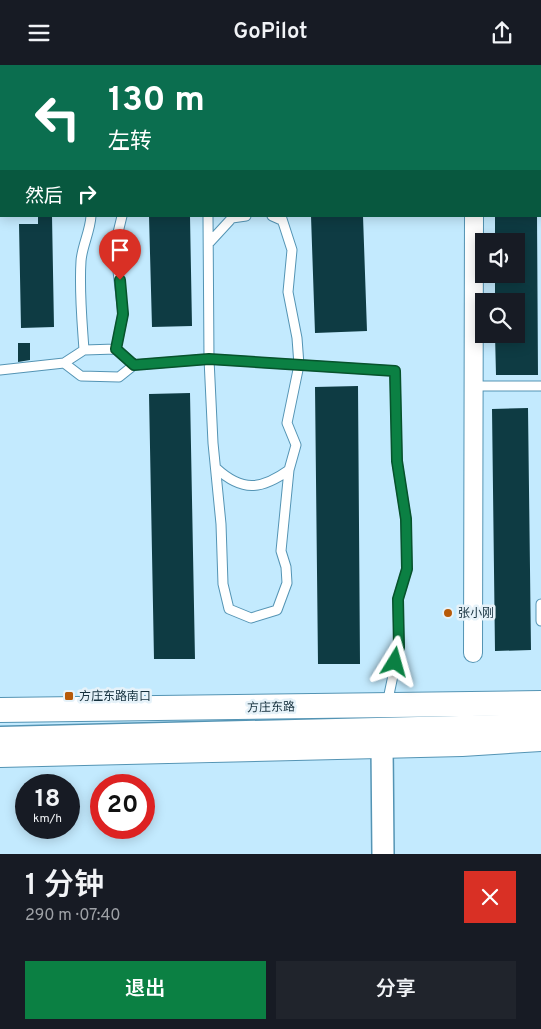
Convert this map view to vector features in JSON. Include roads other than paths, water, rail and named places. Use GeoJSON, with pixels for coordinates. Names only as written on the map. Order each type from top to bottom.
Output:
{"type":"FeatureCollection","features":[{"type":"Feature","properties":{"kind":"main road","name":"方庄东路"},"geometry":{"type":"LineString","coordinates":[[0,710],[541,703]]}},
{"type":"Feature","properties":{"kind":"main road"},"geometry":{"type":"LineString","coordinates":[[0,740],[541,727]]}},
{"type":"Feature","properties":{"kind":"main road"},"geometry":{"type":"LineString","coordinates":[[0,755],[541,739]]}},
{"type":"Feature","properties":{"kind":"street"},"geometry":{"type":"LineString","coordinates":[[473,653],[474,217]]}},
{"type":"Feature","properties":{"kind":"street"},"geometry":{"type":"LineString","coordinates":[[382,745],[383,854]]}},
{"type":"Feature","properties":{"kind":"lane"},"geometry":{"type":"LineString","coordinates":[[84,350],[80,295],[81,259],[90,232],[91,217]]}},
{"type":"Feature","properties":{"kind":"lane"},"geometry":{"type":"LineString","coordinates":[[116,349],[123,314],[114,245],[122,217]]}},
{"type":"Feature","properties":{"kind":"lane"},"geometry":{"type":"LineString","coordinates":[[208,217],[209,359],[221,524],[223,584],[229,609],[251,618],[277,610],[287,583],[286,567],[281,551],[289,470],[296,445],[287,423],[299,365],[297,338],[288,292],[292,250],[281,218]]}},
{"type":"Feature","properties":{"kind":"lane"},"geometry":{"type":"LineString","coordinates":[[208,243],[232,218],[239,217]]}},
{"type":"Feature","properties":{"kind":"lane"},"geometry":{"type":"LineString","coordinates":[[0,370],[64,363],[84,350],[116,349],[134,365]]}},
{"type":"Feature","properties":{"kind":"lane"},"geometry":{"type":"LineString","coordinates":[[64,363],[81,376],[119,377],[134,365],[209,359],[395,371],[397,461],[406,519],[407,569],[398,599],[399,647],[386,705]]}},
{"type":"Feature","properties":{"kind":"lane"},"geometry":{"type":"LineString","coordinates":[[474,386],[541,386]]}},
{"type":"Feature","properties":{"kind":"lane"},"geometry":{"type":"LineString","coordinates":[[216,468],[227,478],[247,486],[271,483],[289,470]]}},
{"type":"Feature","properties":{"kind":"lane"},"geometry":{"type":"LineString","coordinates":[[541,604],[541,621]]}},
{"type":"Feature","properties":{"kind":"place","name":"张小刚"},"geometry":{"type":"Point","coordinates":[448,613]}},
{"type":"Feature","properties":{"kind":"place","name":"方庄东路南口"},"geometry":{"type":"Point","coordinates":[69,696]}}]}
